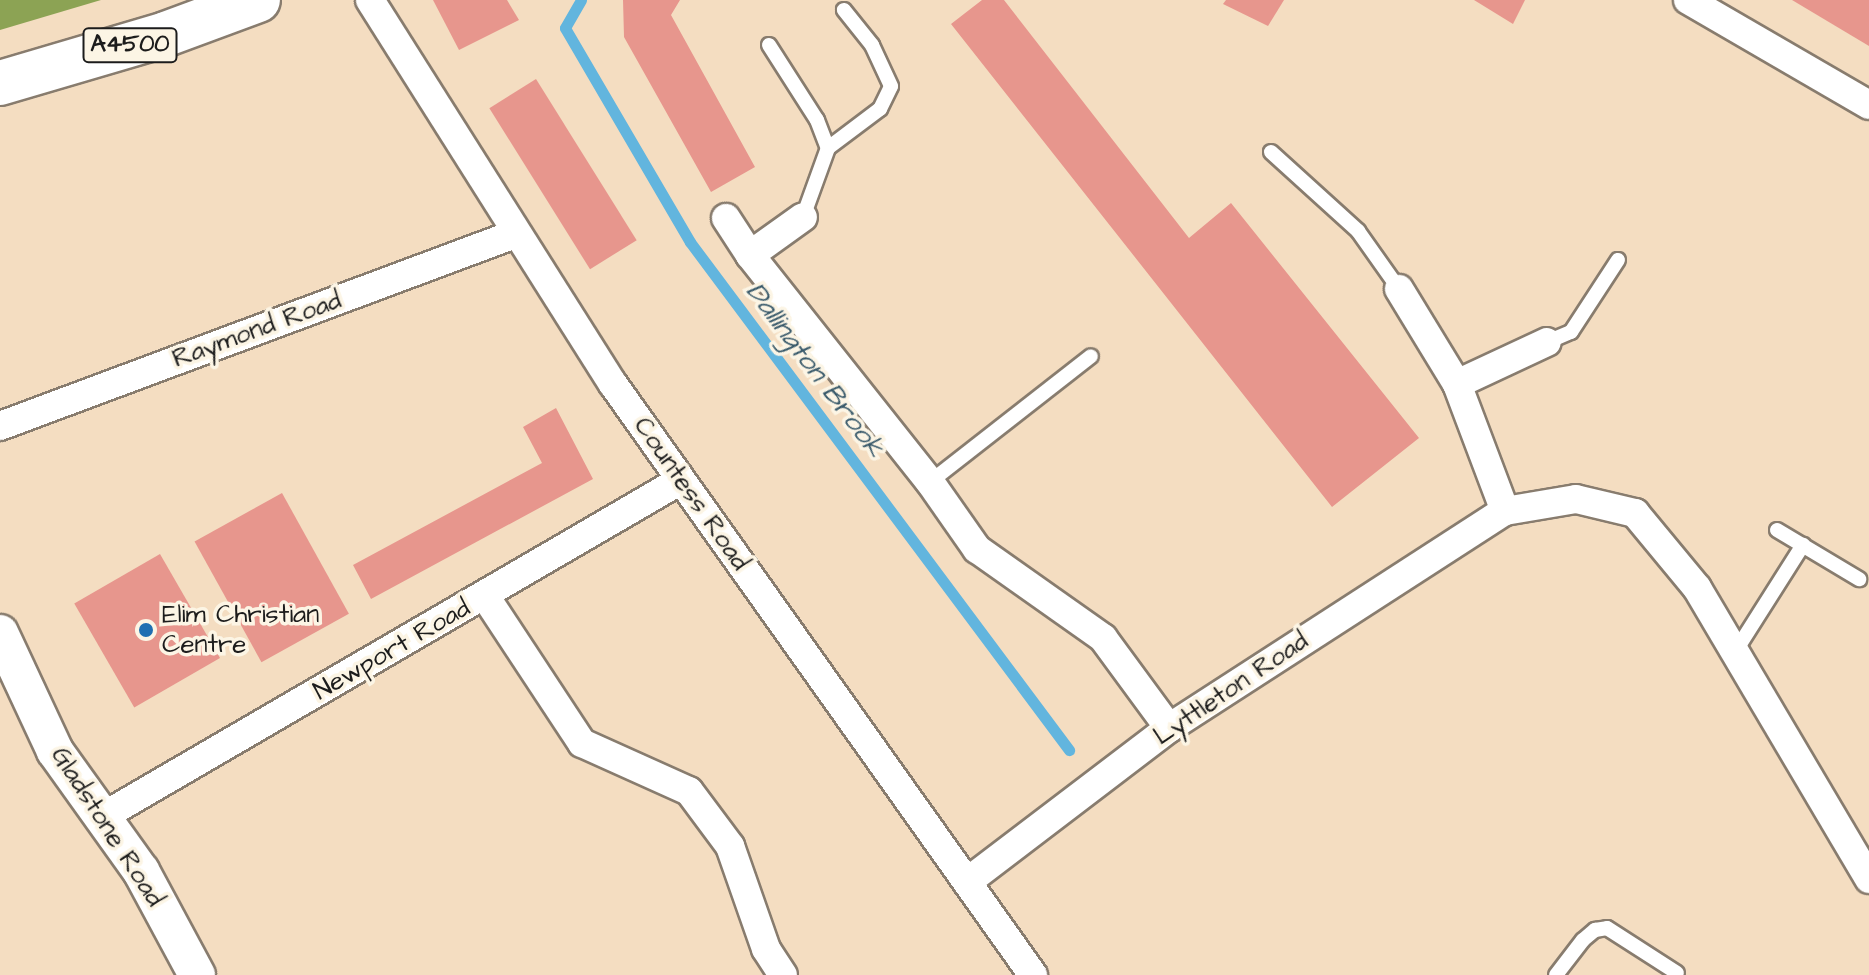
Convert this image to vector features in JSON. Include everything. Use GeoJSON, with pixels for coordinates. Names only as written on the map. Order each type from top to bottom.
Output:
{"type":"FeatureCollection","features":[{"type":"Feature","properties":{"kind":"main road","name":"A4500"},"geometry":{"type":"LineString","coordinates":[[0,83],[166,34],[258,0]]}},
{"type":"Feature","properties":{"kind":"street","name":"Countess Road"},"geometry":{"type":"LineString","coordinates":[[370,0],[515,234],[681,480],[1033,975]]}},
{"type":"Feature","properties":{"kind":"street"},"geometry":{"type":"LineString","coordinates":[[1688,0],[1869,105]]}},
{"type":"Feature","properties":{"kind":"street"},"geometry":{"type":"LineString","coordinates":[[750,255],[803,217]]}},
{"type":"Feature","properties":{"kind":"street"},"geometry":{"type":"LineString","coordinates":[[726,218],[750,255],[930,482],[977,549],[1103,638],[1169,728]]}},
{"type":"Feature","properties":{"kind":"street","name":"Raymond Road"},"geometry":{"type":"LineString","coordinates":[[0,426],[515,234]]}},
{"type":"Feature","properties":{"kind":"street"},"geometry":{"type":"LineString","coordinates":[[1399,289],[1457,384],[1505,511]]}},
{"type":"Feature","properties":{"kind":"street"},"geometry":{"type":"LineString","coordinates":[[1457,384],[1547,342]]}},
{"type":"Feature","properties":{"kind":"street","name":"Newport Road"},"geometry":{"type":"LineString","coordinates":[[102,817],[681,480]]}},
{"type":"Feature","properties":{"kind":"street","name":"Lyttleton Road"},"geometry":{"type":"LineString","coordinates":[[967,882],[1169,728],[1505,511],[1576,499],[1635,513],[1697,588],[1869,879]]}},
{"type":"Feature","properties":{"kind":"street"},"geometry":{"type":"LineString","coordinates":[[485,596],[582,743],[689,791],[730,846],[766,949],[783,975]]}},
{"type":"Feature","properties":{"kind":"street","name":"Gladstone Road"},"geometry":{"type":"LineString","coordinates":[[0,633],[55,751],[141,871],[197,975]]}},
{"type":"Feature","properties":{"kind":"lane"},"geometry":{"type":"LineString","coordinates":[[803,217],[828,148],[880,109],[891,86],[872,45],[844,10]]}},
{"type":"Feature","properties":{"kind":"lane"},"geometry":{"type":"LineString","coordinates":[[769,45],[817,120],[828,148]]}},
{"type":"Feature","properties":{"kind":"lane"},"geometry":{"type":"LineString","coordinates":[[1271,152],[1358,231],[1399,289]]}},
{"type":"Feature","properties":{"kind":"lane"},"geometry":{"type":"LineString","coordinates":[[1547,342],[1571,332],[1618,260]]}},
{"type":"Feature","properties":{"kind":"lane"},"geometry":{"type":"LineString","coordinates":[[930,482],[1091,356]]}},
{"type":"Feature","properties":{"kind":"lane"},"geometry":{"type":"LineString","coordinates":[[1777,530],[1859,579]]}},
{"type":"Feature","properties":{"kind":"lane"},"geometry":{"type":"LineString","coordinates":[[1735,652],[1803,545]]}},
{"type":"Feature","properties":{"kind":"lane"},"geometry":{"type":"LineString","coordinates":[[1556,975],[1583,940],[1595,930],[1607,928],[1677,973]]}},
{"type":"Feature","properties":{"kind":"green space"},"geometry":{"type":"Polygon","coordinates":[[[0,0],[101,0],[0,30],[0,0]]]}},
{"type":"Feature","properties":{"kind":"building"},"geometry":{"type":"Polygon","coordinates":[[[433,0],[507,0],[519,20],[459,50],[433,0]]]}},
{"type":"Feature","properties":{"kind":"building"},"geometry":{"type":"Polygon","coordinates":[[[623,0],[680,0],[671,15],[755,167],[711,192],[624,37],[623,0]]]}},
{"type":"Feature","properties":{"kind":"building"},"geometry":{"type":"Polygon","coordinates":[[[982,0],[1004,0],[1189,238],[1231,203],[1419,438],[1332,507],[951,24],[982,0]]]}},
{"type":"Feature","properties":{"kind":"building"},"geometry":{"type":"Polygon","coordinates":[[[1226,0],[1284,0],[1268,26],[1223,4],[1226,0]]]}},
{"type":"Feature","properties":{"kind":"building"},"geometry":{"type":"Polygon","coordinates":[[[1474,0],[1525,0],[1513,24],[1474,0]]]}},
{"type":"Feature","properties":{"kind":"building"},"geometry":{"type":"Polygon","coordinates":[[[1792,0],[1869,0],[1869,46],[1792,0]]]}},
{"type":"Feature","properties":{"kind":"building"},"geometry":{"type":"Polygon","coordinates":[[[536,79],[637,240],[590,269],[489,108],[536,79]]]}},
{"type":"Feature","properties":{"kind":"building"},"geometry":{"type":"Polygon","coordinates":[[[556,408],[593,479],[371,599],[353,565],[542,463],[523,427],[556,408]]]}},
{"type":"Feature","properties":{"kind":"building"},"geometry":{"type":"Polygon","coordinates":[[[282,493],[349,614],[261,662],[195,541],[282,493]]]}},
{"type":"Feature","properties":{"kind":"building","name":"Elim Christian Centre"},"geometry":{"type":"Polygon","coordinates":[[[160,554],[220,658],[134,707],[74,604],[160,554]]]}},
{"type":"Feature","properties":{"kind":"waterway","name":"Dallington Brook"},"geometry":{"type":"LineString","coordinates":[[581,0],[565,28],[690,242],[1069,750]]}},
{"type":"Feature","properties":{"kind":"place","name":"Elim Christian Centre"},"geometry":{"type":"Point","coordinates":[146,630]}}]}
